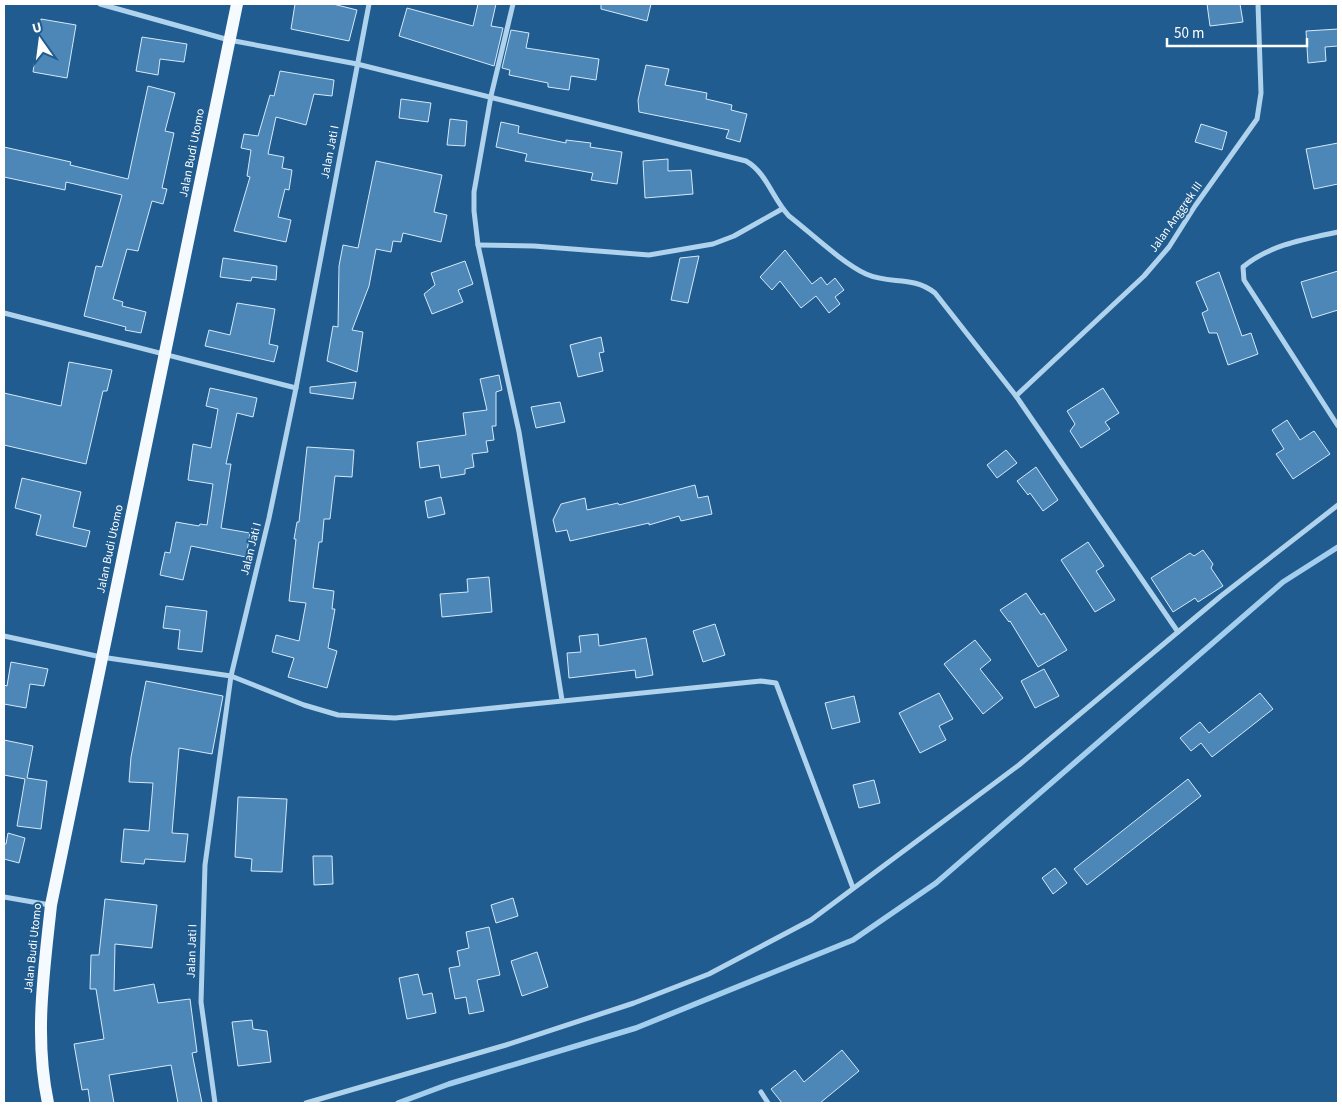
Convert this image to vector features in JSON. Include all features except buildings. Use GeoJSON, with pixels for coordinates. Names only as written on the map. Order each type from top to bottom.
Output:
{"type":"FeatureCollection","features":[{"type":"Feature","properties":{"kind":"main road","name":"Jalan Budi Utomo"},"geometry":{"type":"LineString","coordinates":[[48,1103],[43,1076],[40,1030],[51,905],[101,657],[166,356],[237,4]]}},
{"type":"Feature","properties":{"kind":"street"},"geometry":{"type":"LineString","coordinates":[[100,4],[229,40],[357,64],[746,160],[760,171],[782,208],[857,269],[880,278],[917,282],[935,293],[1016,396],[1178,632]]}},
{"type":"Feature","properties":{"kind":"street","name":"Jalan Jati I"},"geometry":{"type":"LineString","coordinates":[[215,1103],[201,1002],[205,865],[231,676],[269,518],[296,388],[370,4]]}},
{"type":"Feature","properties":{"kind":"street"},"geometry":{"type":"LineString","coordinates":[[513,4],[491,96],[474,192],[478,245],[519,432],[562,700]]}},
{"type":"Feature","properties":{"kind":"street","name":"Jalan Anggrek III"},"geometry":{"type":"LineString","coordinates":[[1016,396],[1150,269],[1169,248],[1194,206],[1257,120],[1261,94],[1258,4]]}},
{"type":"Feature","properties":{"kind":"street"},"geometry":{"type":"LineString","coordinates":[[478,245],[534,246],[648,255],[713,244],[734,236],[782,208]]}},
{"type":"Feature","properties":{"kind":"street"},"geometry":{"type":"LineString","coordinates":[[1338,232],[1296,241],[1254,258],[1243,267],[1244,280],[1338,426]]}},
{"type":"Feature","properties":{"kind":"street"},"geometry":{"type":"LineString","coordinates":[[4,313],[296,388]]}},
{"type":"Feature","properties":{"kind":"street"},"geometry":{"type":"LineString","coordinates":[[306,1103],[506,1045],[634,1003],[709,974],[811,920],[1019,766],[1178,632],[1338,505]]}},
{"type":"Feature","properties":{"kind":"street"},"geometry":{"type":"LineString","coordinates":[[4,636],[101,657],[231,676],[304,705],[338,715],[367,718],[394,718],[761,681],[776,683],[853,888]]}},
{"type":"Feature","properties":{"kind":"street"},"geometry":{"type":"LineString","coordinates":[[4,897],[51,905]]}},
{"type":"Feature","properties":{"kind":"street"},"geometry":{"type":"LineString","coordinates":[[761,1092],[768,1103]]}},
{"type":"Feature","properties":{"kind":"waterway"},"geometry":{"type":"LineString","coordinates":[[398,1103],[449,1084],[636,1028],[853,940],[936,883],[1283,582],[1338,547]]}}]}
